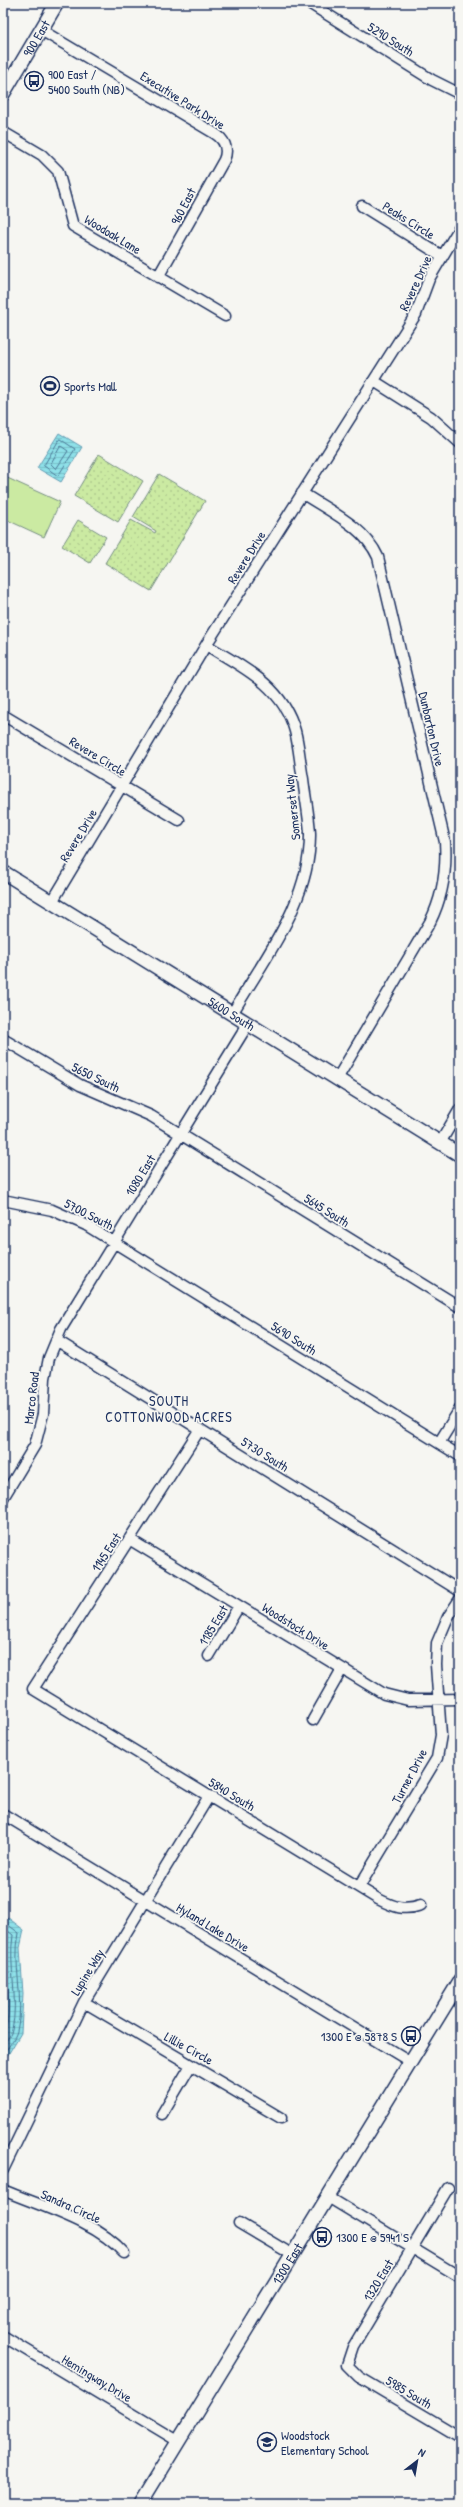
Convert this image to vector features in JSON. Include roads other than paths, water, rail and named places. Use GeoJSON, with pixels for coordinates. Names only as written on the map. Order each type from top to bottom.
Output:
{"type":"FeatureCollection","features":[{"type":"Feature","properties":{"kind":"main road","name":"900 East"},"geometry":{"type":"LineString","coordinates":[[3,94],[57,3]]}},
{"type":"Feature","properties":{"kind":"main road","name":"5600 South"},"geometry":{"type":"LineString","coordinates":[[3,872],[460,1155]]}},
{"type":"Feature","properties":{"kind":"main road","name":"1300 East"},"geometry":{"type":"LineString","coordinates":[[140,2504],[460,1981]]}},
{"type":"Feature","properties":{"kind":"street","name":"5290 South"},"geometry":{"type":"LineString","coordinates":[[309,3],[432,80],[460,94]]}},
{"type":"Feature","properties":{"kind":"street","name":"Executive Park Drive"},"geometry":{"type":"LineString","coordinates":[[41,30],[214,133],[221,138],[226,147]]}},
{"type":"Feature","properties":{"kind":"street","name":"Woodoak Lane"},"geometry":{"type":"LineString","coordinates":[[3,132],[42,155],[58,171],[73,226],[224,316]]}},
{"type":"Feature","properties":{"kind":"street","name":"960 East"},"geometry":{"type":"LineString","coordinates":[[158,276],[224,160],[226,147]]}},
{"type":"Feature","properties":{"kind":"street","name":"Peaks Circle"},"geometry":{"type":"LineString","coordinates":[[362,206],[442,256]]}},
{"type":"Feature","properties":{"kind":"street","name":"Revere Drive"},"geometry":{"type":"LineString","coordinates":[[52,902],[206,645],[416,314],[426,286],[460,227]]}},
{"type":"Feature","properties":{"kind":"street"},"geometry":{"type":"LineString","coordinates":[[374,381],[431,417],[460,443]]}},
{"type":"Feature","properties":{"kind":"street","name":"Dunbarton Drive"},"geometry":{"type":"LineString","coordinates":[[302,493],[361,532],[371,544],[378,557],[443,835],[446,856],[442,890],[430,922],[337,1079]]}},
{"type":"Feature","properties":{"kind":"street","name":"Somerset Way"},"geometry":{"type":"LineString","coordinates":[[206,645],[261,679],[285,706],[295,732],[309,821],[308,859],[299,896],[288,919],[232,1014]]}},
{"type":"Feature","properties":{"kind":"street","name":"Revere Circle"},"geometry":{"type":"LineString","coordinates":[[3,715],[179,820]]}},
{"type":"Feature","properties":{"kind":"street","name":"1080 East"},"geometry":{"type":"LineString","coordinates":[[56,1340],[248,1024]]}},
{"type":"Feature","properties":{"kind":"street","name":"5650 South"},"geometry":{"type":"LineString","coordinates":[[3,1039],[80,1085],[151,1116],[180,1134]]}},
{"type":"Feature","properties":{"kind":"street"},"geometry":{"type":"LineString","coordinates":[[440,1143],[460,1108]]}},
{"type":"Feature","properties":{"kind":"street","name":"5645 South"},"geometry":{"type":"LineString","coordinates":[[180,1134],[460,1307]]}},
{"type":"Feature","properties":{"kind":"street","name":"5700 South"},"geometry":{"type":"LineString","coordinates":[[3,1200],[68,1216],[115,1242]]}},
{"type":"Feature","properties":{"kind":"street","name":"5690 South"},"geometry":{"type":"LineString","coordinates":[[115,1242],[460,1456]]}},
{"type":"Feature","properties":{"kind":"street","name":"5730 South"},"geometry":{"type":"LineString","coordinates":[[56,1340],[460,1591]]}},
{"type":"Feature","properties":{"kind":"street","name":"Marco Road"},"geometry":{"type":"LineString","coordinates":[[3,1498],[28,1459],[40,1430],[45,1378],[56,1340]]}},
{"type":"Feature","properties":{"kind":"street"},"geometry":{"type":"LineString","coordinates":[[439,1443],[460,1409]]}},
{"type":"Feature","properties":{"kind":"street","name":"1145 East"},"geometry":{"type":"LineString","coordinates":[[33,1689],[200,1429]]}},
{"type":"Feature","properties":{"kind":"street","name":"Woodstock Drive"},"geometry":{"type":"LineString","coordinates":[[129,1539],[374,1688],[396,1697],[422,1701],[460,1699]]}},
{"type":"Feature","properties":{"kind":"street","name":"Turner Drive"},"geometry":{"type":"LineString","coordinates":[[359,1887],[437,1758],[441,1735],[436,1665],[437,1644],[448,1617],[460,1599]]}},
{"type":"Feature","properties":{"kind":"street","name":"1185 East"},"geometry":{"type":"LineString","coordinates":[[209,1656],[239,1606]]}},
{"type":"Feature","properties":{"kind":"street"},"geometry":{"type":"LineString","coordinates":[[313,1720],[342,1669]]}},
{"type":"Feature","properties":{"kind":"street","name":"5840 South"},"geometry":{"type":"LineString","coordinates":[[33,1689],[396,1908],[409,1909],[421,1905]]}},
{"type":"Feature","properties":{"kind":"street","name":"Lupine Way"},"geometry":{"type":"LineString","coordinates":[[3,2170],[84,2002],[209,1796]]}},
{"type":"Feature","properties":{"kind":"street","name":"Hyland Lake Drive"},"geometry":{"type":"LineString","coordinates":[[3,1814],[411,2062]]}},
{"type":"Feature","properties":{"kind":"street","name":"Lillie Circle"},"geometry":{"type":"LineString","coordinates":[[84,2002],[281,2118]]}},
{"type":"Feature","properties":{"kind":"street"},"geometry":{"type":"LineString","coordinates":[[162,2114],[191,2065]]}},
{"type":"Feature","properties":{"kind":"street","name":"1320 East"},"geometry":{"type":"LineString","coordinates":[[347,2365],[353,2347],[448,2188]]}},
{"type":"Feature","properties":{"kind":"street","name":"Sandra Circle"},"geometry":{"type":"LineString","coordinates":[[3,2190],[98,2231],[113,2241],[124,2253]]}},
{"type":"Feature","properties":{"kind":"street"},"geometry":{"type":"LineString","coordinates":[[328,2197],[460,2277]]}},
{"type":"Feature","properties":{"kind":"street"},"geometry":{"type":"LineString","coordinates":[[239,2223],[293,2255]]}},
{"type":"Feature","properties":{"kind":"street","name":"Hemingway Drive"},"geometry":{"type":"LineString","coordinates":[[3,2336],[178,2441]]}},
{"type":"Feature","properties":{"kind":"street","name":"5985 South"},"geometry":{"type":"LineString","coordinates":[[347,2365],[359,2377],[460,2437]]}},
{"type":"Feature","properties":{"kind":"water"},"geometry":{"type":"Polygon","coordinates":[[[59,433],[82,447],[61,482],[37,468],[59,433]]]}},
{"type":"Feature","properties":{"kind":"water"},"geometry":{"type":"Polygon","coordinates":[[[3,1914],[24,1930],[20,1948],[23,1994],[21,2033],[3,2063],[3,1914]]]}},
{"type":"Feature","properties":{"kind":"place","name":"900 East / 5400 South (NB)"},"geometry":{"type":"Point","coordinates":[34,81]}},
{"type":"Feature","properties":{"kind":"place","name":"Sports Mall"},"geometry":{"type":"Point","coordinates":[50,386]}},
{"type":"Feature","properties":{"kind":"place","name":"1300 E @ 5878 S"},"geometry":{"type":"Point","coordinates":[411,2036]}},
{"type":"Feature","properties":{"kind":"place","name":"1300 E @ 5941 S"},"geometry":{"type":"Point","coordinates":[322,2237]}},
{"type":"Feature","properties":{"kind":"place","name":"Woodstock Elementary School"},"geometry":{"type":"Point","coordinates":[267,2442]}},
{"type":"Feature","properties":{"kind":"district","name":"SOUTH COTTONWOOD ACRES"},"geometry":{"type":"Point","coordinates":[169,1408]}}]}
